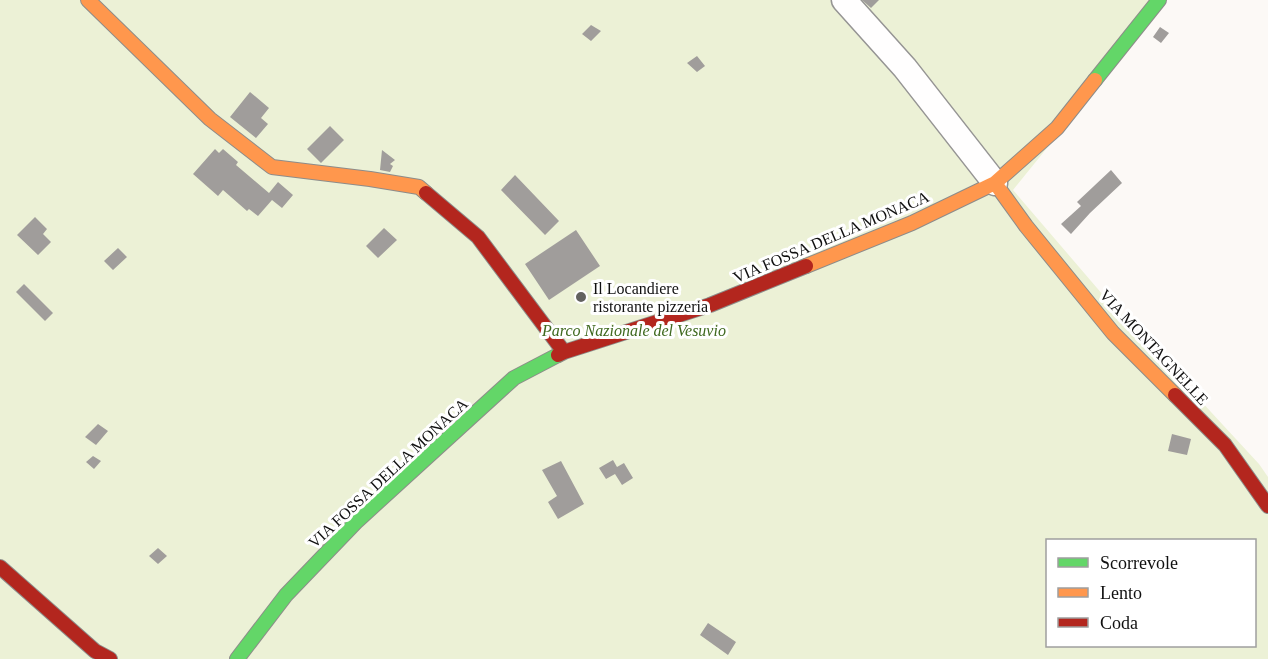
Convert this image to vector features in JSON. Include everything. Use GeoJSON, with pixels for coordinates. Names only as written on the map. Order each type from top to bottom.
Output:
{"type":"FeatureCollection","features":[{"type":"Feature","properties":{"kind":"street"},"geometry":{"type":"LineString","coordinates":[[88,0],[210,119],[272,167],[370,179],[419,188],[478,237],[564,352]]}},
{"type":"Feature","properties":{"kind":"street"},"geometry":{"type":"LineString","coordinates":[[844,0],[905,68],[995,183]]}},
{"type":"Feature","properties":{"kind":"street","name":"VIA FOSSA DELLA MONACA"},"geometry":{"type":"LineString","coordinates":[[237,659],[286,595],[357,521],[514,378],[564,352],[710,305],[912,223],[995,183],[1057,128],[1159,0]]}},
{"type":"Feature","properties":{"kind":"street","name":"VIA MONTAGNELLE"},"geometry":{"type":"LineString","coordinates":[[995,183],[1026,226],[1113,333],[1225,445],[1268,506]]}},
{"type":"Feature","properties":{"kind":"street"},"geometry":{"type":"LineString","coordinates":[[0,567],[95,651],[110,659]]}},
{"type":"Feature","properties":{"kind":"green space","name":"Parco Nazionale del Vesuvio"},"geometry":{"type":"Polygon","coordinates":[[[0,0],[1167,0],[1013,190],[1103,295],[1259,464],[1268,477],[1268,659],[0,659],[0,0]]]}},
{"type":"Feature","properties":{"kind":"building"},"geometry":{"type":"Polygon","coordinates":[[[862,0],[879,0],[871,8],[862,0]]]}},
{"type":"Feature","properties":{"kind":"building"},"geometry":{"type":"Polygon","coordinates":[[[591,25],[601,31],[591,41],[582,34],[591,25]]]}},
{"type":"Feature","properties":{"kind":"building"},"geometry":{"type":"Polygon","coordinates":[[[1160,27],[1169,33],[1161,43],[1153,37],[1160,27]]]}},
{"type":"Feature","properties":{"kind":"building"},"geometry":{"type":"Polygon","coordinates":[[[697,56],[705,66],[697,72],[687,63],[697,56]]]}},
{"type":"Feature","properties":{"kind":"building"},"geometry":{"type":"Polygon","coordinates":[[[250,92],[269,108],[261,118],[268,124],[256,138],[230,117],[250,92]]]}},
{"type":"Feature","properties":{"kind":"building"},"geometry":{"type":"Polygon","coordinates":[[[330,126],[344,140],[321,163],[307,149],[330,126]]]}},
{"type":"Feature","properties":{"kind":"building"},"geometry":{"type":"Polygon","coordinates":[[[215,149],[219,153],[223,149],[238,162],[236,165],[269,193],[278,182],[293,195],[282,208],[272,200],[258,216],[249,209],[247,211],[223,190],[218,196],[193,174],[215,149]]]}},
{"type":"Feature","properties":{"kind":"building"},"geometry":{"type":"Polygon","coordinates":[[[382,150],[395,160],[390,164],[393,166],[390,172],[380,170],[382,150]]]}},
{"type":"Feature","properties":{"kind":"building"},"geometry":{"type":"Polygon","coordinates":[[[1111,170],[1122,183],[1071,234],[1061,224],[1081,206],[1077,202],[1111,170]]]}},
{"type":"Feature","properties":{"kind":"building"},"geometry":{"type":"Polygon","coordinates":[[[515,175],[559,221],[545,235],[501,190],[515,175]]]}},
{"type":"Feature","properties":{"kind":"building"},"geometry":{"type":"Polygon","coordinates":[[[35,217],[47,229],[43,234],[51,242],[38,255],[17,235],[35,217]]]}},
{"type":"Feature","properties":{"kind":"building"},"geometry":{"type":"Polygon","coordinates":[[[384,228],[397,240],[378,258],[366,246],[384,228]]]}},
{"type":"Feature","properties":{"kind":"building"},"geometry":{"type":"Polygon","coordinates":[[[576,230],[600,266],[549,300],[525,264],[576,230]]]}},
{"type":"Feature","properties":{"kind":"building"},"geometry":{"type":"Polygon","coordinates":[[[118,248],[127,257],[113,270],[104,261],[118,248]]]}},
{"type":"Feature","properties":{"kind":"building"},"geometry":{"type":"Polygon","coordinates":[[[24,284],[53,313],[45,321],[16,292],[24,284]]]}},
{"type":"Feature","properties":{"kind":"building"},"geometry":{"type":"Polygon","coordinates":[[[98,424],[108,431],[96,445],[85,437],[98,424]]]}},
{"type":"Feature","properties":{"kind":"building"},"geometry":{"type":"Polygon","coordinates":[[[1172,434],[1191,439],[1187,455],[1168,451],[1172,434]]]}},
{"type":"Feature","properties":{"kind":"building"},"geometry":{"type":"Polygon","coordinates":[[[93,456],[101,461],[94,469],[86,462],[93,456]]]}},
{"type":"Feature","properties":{"kind":"building"},"geometry":{"type":"Polygon","coordinates":[[[613,460],[617,467],[624,463],[633,478],[622,485],[615,474],[606,479],[599,468],[613,460]]]}},
{"type":"Feature","properties":{"kind":"building"},"geometry":{"type":"Polygon","coordinates":[[[561,461],[584,504],[558,519],[548,502],[557,496],[542,470],[561,461]]]}},
{"type":"Feature","properties":{"kind":"building"},"geometry":{"type":"Polygon","coordinates":[[[158,548],[167,556],[158,564],[149,556],[158,548]]]}},
{"type":"Feature","properties":{"kind":"building"},"geometry":{"type":"Polygon","coordinates":[[[708,623],[736,642],[728,655],[700,635],[708,623]]]}},
{"type":"Feature","properties":{"kind":"traffic: fast"},"geometry":{"type":"LineString","coordinates":[[1095,80],[1159,0]]}},
{"type":"Feature","properties":{"kind":"traffic: fast"},"geometry":{"type":"LineString","coordinates":[[237,659],[286,595],[357,521],[514,378],[558,355]]}},
{"type":"Feature","properties":{"kind":"traffic: slow"},"geometry":{"type":"LineString","coordinates":[[88,0],[210,119],[272,167],[419,187],[426,193]]}},
{"type":"Feature","properties":{"kind":"traffic: slow"},"geometry":{"type":"LineString","coordinates":[[806,266],[912,223],[995,183],[1057,128],[1095,80]]}},
{"type":"Feature","properties":{"kind":"traffic: slow"},"geometry":{"type":"LineString","coordinates":[[995,183],[1026,226],[1113,333],[1175,395]]}},
{"type":"Feature","properties":{"kind":"traffic: jam"},"geometry":{"type":"LineString","coordinates":[[426,193],[478,237],[564,352]]}},
{"type":"Feature","properties":{"kind":"traffic: jam"},"geometry":{"type":"LineString","coordinates":[[558,355],[710,305],[806,266]]}},
{"type":"Feature","properties":{"kind":"traffic: jam"},"geometry":{"type":"LineString","coordinates":[[1175,395],[1225,445],[1268,506]]}},
{"type":"Feature","properties":{"kind":"traffic: jam"},"geometry":{"type":"LineString","coordinates":[[0,567],[95,651],[110,659]]}},
{"type":"Feature","properties":{"kind":"place","name":"Il Locandiere ristorante pizzeria"},"geometry":{"type":"Point","coordinates":[581,297]}}]}
